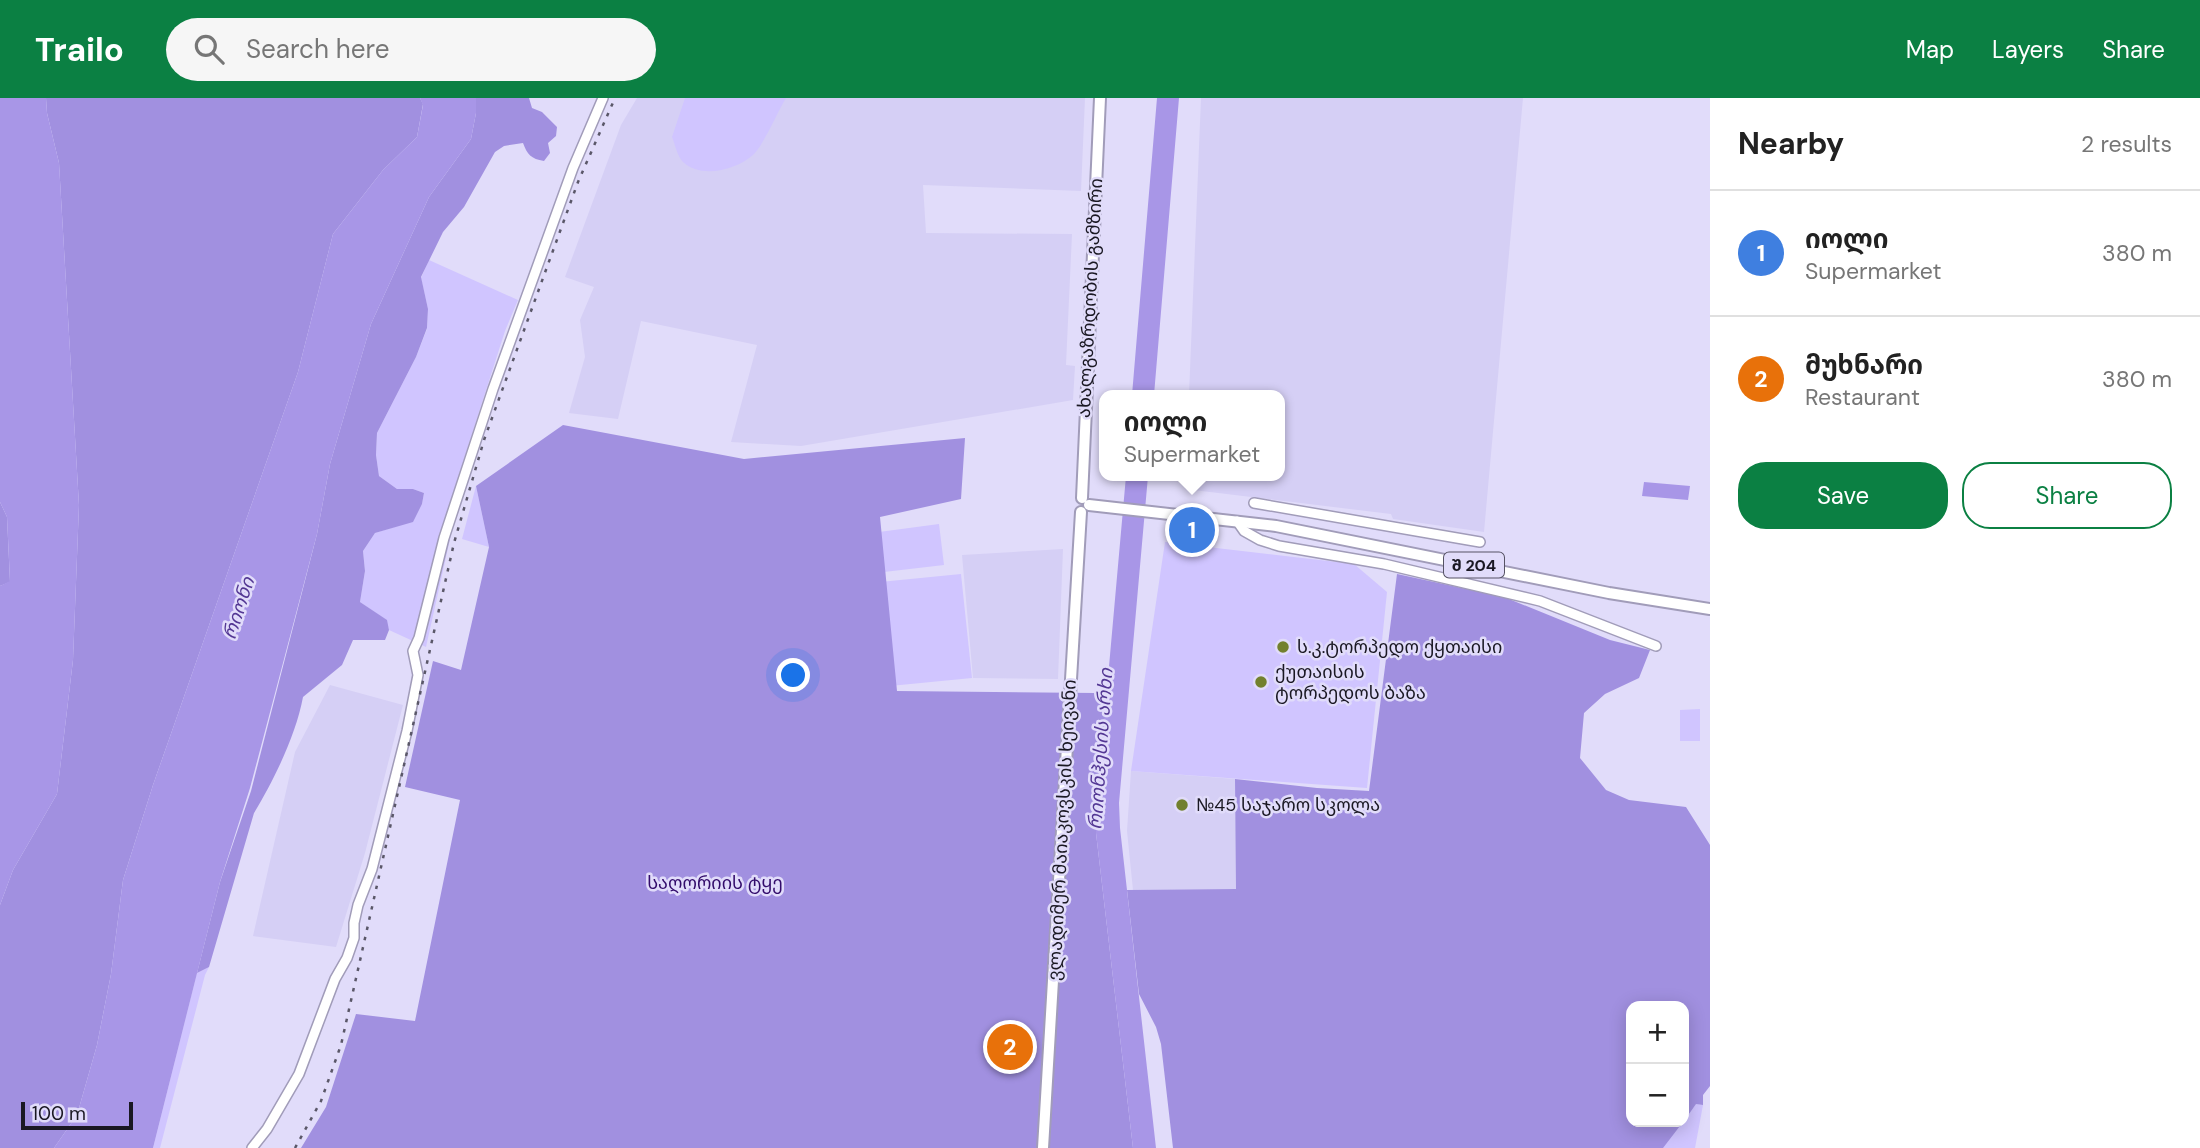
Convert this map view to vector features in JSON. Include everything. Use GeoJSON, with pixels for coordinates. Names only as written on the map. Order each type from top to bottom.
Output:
{"type":"FeatureCollection","features":[{"type":"Feature","properties":{"kind":"main road","name":"ახალგაზრდობის გამზირი"},"geometry":{"type":"LineString","coordinates":[[1084,505],[1100,98]]}},
{"type":"Feature","properties":{"kind":"main road","name":"შ 204"},"geometry":{"type":"LineString","coordinates":[[1084,505],[1237,521],[1390,547],[1609,593],[1710,610]]}},
{"type":"Feature","properties":{"kind":"main road","name":"ვლადიმერ მაიაკოვსკის ხეივანი"},"geometry":{"type":"LineString","coordinates":[[1043,1148],[1084,505]]}},
{"type":"Feature","properties":{"kind":"street"},"geometry":{"type":"LineString","coordinates":[[252,1148],[267,1129],[299,1074],[335,979],[354,938],[358,905],[379,844],[407,731],[418,675],[413,651],[419,638],[444,538],[515,327],[573,168],[603,98]]}},
{"type":"Feature","properties":{"kind":"street"},"geometry":{"type":"LineString","coordinates":[[1254,503],[1480,542]]}},
{"type":"Feature","properties":{"kind":"street"},"geometry":{"type":"LineString","coordinates":[[1237,521],[1246,532],[1279,546],[1384,564],[1540,601],[1656,646]]}},
{"type":"Feature","properties":{"kind":"shaded area"},"geometry":{"type":"Polygon","coordinates":[[[637,98],[1085,98],[1081,191],[923,185],[926,233],[1072,234],[1066,365],[1075,366],[1073,400],[801,446],[731,442],[757,345],[641,321],[618,419],[569,413],[585,357],[580,320],[594,287],[565,277],[621,125],[637,98]]]}},
{"type":"Feature","properties":{"kind":"shaded area"},"geometry":{"type":"Polygon","coordinates":[[[685,98],[786,98],[753,155],[737,165],[709,171],[690,167],[683,162],[672,137],[685,98]]]}},
{"type":"Feature","properties":{"kind":"shaded area"},"geometry":{"type":"Polygon","coordinates":[[[1201,98],[1523,98],[1484,532],[1393,519],[1391,514],[1185,489],[1186,481],[1285,481],[1285,390],[1189,390],[1201,98]]]}},
{"type":"Feature","properties":{"kind":"shaded area"},"geometry":{"type":"Polygon","coordinates":[[[429,260],[518,300],[505,331],[442,528],[451,535],[426,647],[389,630],[386,620],[360,602],[365,571],[363,551],[375,533],[413,521],[422,504],[424,493],[413,489],[397,489],[379,476],[376,455],[377,433],[416,357],[427,329],[428,309],[421,278],[429,260]]]}},
{"type":"Feature","properties":{"kind":"shaded area"},"geometry":{"type":"Polygon","coordinates":[[[476,486],[489,547],[462,539],[476,486]]]}},
{"type":"Feature","properties":{"kind":"shaded area"},"geometry":{"type":"Polygon","coordinates":[[[939,524],[944,565],[884,572],[879,532],[939,524]]]}},
{"type":"Feature","properties":{"kind":"shaded area","name":"ქუთაისის ტორპედოს ბაზა"},"geometry":{"type":"Polygon","coordinates":[[[1165,542],[1354,564],[1387,592],[1367,788],[1131,771],[1165,542]]]}},
{"type":"Feature","properties":{"kind":"shaded area"},"geometry":{"type":"Polygon","coordinates":[[[1063,549],[1058,679],[973,678],[962,555],[1063,549]]]}},
{"type":"Feature","properties":{"kind":"shaded area"},"geometry":{"type":"Polygon","coordinates":[[[961,574],[972,678],[890,686],[880,582],[961,574]]]}},
{"type":"Feature","properties":{"kind":"shaded area"},"geometry":{"type":"Polygon","coordinates":[[[330,685],[403,705],[365,853],[336,947],[253,936],[295,752],[330,685]]]}},
{"type":"Feature","properties":{"kind":"shaded area"},"geometry":{"type":"Polygon","coordinates":[[[1700,709],[1700,741],[1680,741],[1680,710],[1700,709]]]}},
{"type":"Feature","properties":{"kind":"shaded area","name":"№45 საჯარო სკოლა"},"geometry":{"type":"Polygon","coordinates":[[[1131,771],[1235,779],[1237,889],[1133,890],[1127,831],[1131,771]]]}},
{"type":"Feature","properties":{"kind":"shaded area"},"geometry":{"type":"Polygon","coordinates":[[[209,967],[160,1148],[153,1148],[197,973],[209,967]]]}},
{"type":"Feature","properties":{"kind":"shaded area"},"geometry":{"type":"Polygon","coordinates":[[[1689,1103],[1703,1105],[1695,1148],[1510,1148],[1626,1123],[1626,1127],[1689,1127],[1689,1103]]]}},
{"type":"Feature","properties":{"kind":"green space"},"geometry":{"type":"Polygon","coordinates":[[[46,98],[420,98],[423,104],[417,137],[383,170],[333,234],[298,372],[153,785],[123,880],[111,974],[97,1045],[77,1115],[54,1148],[0,1148],[0,905],[13,870],[57,794],[73,660],[79,505],[59,163],[46,98]]]}},
{"type":"Feature","properties":{"kind":"green space"},"geometry":{"type":"Polygon","coordinates":[[[476,98],[529,98],[532,108],[542,112],[557,127],[556,136],[548,143],[550,153],[544,161],[530,155],[523,143],[504,146],[495,152],[464,207],[443,232],[421,277],[428,309],[427,328],[416,357],[377,433],[376,455],[379,476],[397,489],[413,489],[424,493],[422,504],[413,522],[375,533],[363,551],[365,571],[360,602],[387,620],[389,630],[385,640],[353,640],[342,665],[303,697],[283,757],[254,813],[209,967],[197,973],[220,882],[251,791],[317,534],[330,464],[371,324],[429,197],[471,139],[476,98]]]}},
{"type":"Feature","properties":{"kind":"green space","name":"საღორიის ტყე"},"geometry":{"type":"Polygon","coordinates":[[[563,425],[744,459],[965,438],[961,499],[880,517],[897,691],[1095,693],[1107,696],[1096,833],[1133,1148],[301,1148],[326,1107],[356,1014],[415,1021],[460,800],[405,787],[433,661],[461,670],[489,547],[476,486],[563,425]]]}},
{"type":"Feature","properties":{"kind":"green space"},"geometry":{"type":"Polygon","coordinates":[[[0,502],[7,517],[10,582],[0,586],[0,502]]]}},
{"type":"Feature","properties":{"kind":"green space"},"geometry":{"type":"Polygon","coordinates":[[[1397,574],[1504,597],[1610,640],[1650,650],[1639,678],[1605,694],[1584,713],[1580,758],[1606,790],[1629,800],[1686,807],[1710,845],[1710,1086],[1703,1095],[1703,1105],[1696,1104],[1689,1114],[1689,1001],[1626,1001],[1626,1127],[1679,1127],[1663,1148],[1173,1148],[1161,1044],[1156,1027],[1139,994],[1127,890],[1236,889],[1235,779],[1369,791],[1397,574]]]}},
{"type":"Feature","properties":{"kind":"water"},"geometry":{"type":"Polygon","coordinates":[[[0,98],[46,98],[59,163],[79,505],[73,660],[57,794],[13,870],[0,905],[0,586],[10,581],[7,517],[0,502],[0,98]]]}},
{"type":"Feature","properties":{"kind":"water","name":"რიონი"},"geometry":{"type":"Polygon","coordinates":[[[420,98],[476,98],[471,139],[429,197],[371,324],[330,464],[317,534],[250,788],[220,882],[153,1148],[54,1148],[77,1115],[97,1045],[111,974],[123,880],[153,785],[298,372],[333,234],[383,170],[417,137],[423,105],[420,98]]]}},
{"type":"Feature","properties":{"kind":"water"},"geometry":{"type":"Polygon","coordinates":[[[1157,98],[1179,98],[1154,390],[1132,390],[1157,98]]]}},
{"type":"Feature","properties":{"kind":"water"},"geometry":{"type":"Polygon","coordinates":[[[1126,481],[1148,481],[1119,803],[1156,1148],[1133,1148],[1096,833],[1126,481]]]}},
{"type":"Feature","properties":{"kind":"water"},"geometry":{"type":"Polygon","coordinates":[[[1644,482],[1690,486],[1688,500],[1642,496],[1644,482]]]}},
{"type":"Feature","properties":{"kind":"railway"},"geometry":{"type":"LineString","coordinates":[[295,1148],[321,1101],[341,1045],[454,543],[484,440],[578,182],[615,98]]}},
{"type":"Feature","properties":{"kind":"place","name":"იოლი"},"geometry":{"type":"Point","coordinates":[1192,530]}},
{"type":"Feature","properties":{"kind":"place","name":"ს.კ.ტორპედო ქყთაისი"},"geometry":{"type":"Point","coordinates":[1283,647]}},
{"type":"Feature","properties":{"kind":"place","name":"ქუთაისის ტორპედოს ბაზა"},"geometry":{"type":"Point","coordinates":[1261,682]}},
{"type":"Feature","properties":{"kind":"place","name":"№45 საჯარო სკოლა"},"geometry":{"type":"Point","coordinates":[1182,805]}},
{"type":"Feature","properties":{"kind":"place","name":"მუხნარი"},"geometry":{"type":"Point","coordinates":[1010,1047]}},
{"type":"Feature","properties":{"kind":"water label","name":"რიონჰესის არხი"},"geometry":{"type":"Point","coordinates":[1100,749]}}]}
